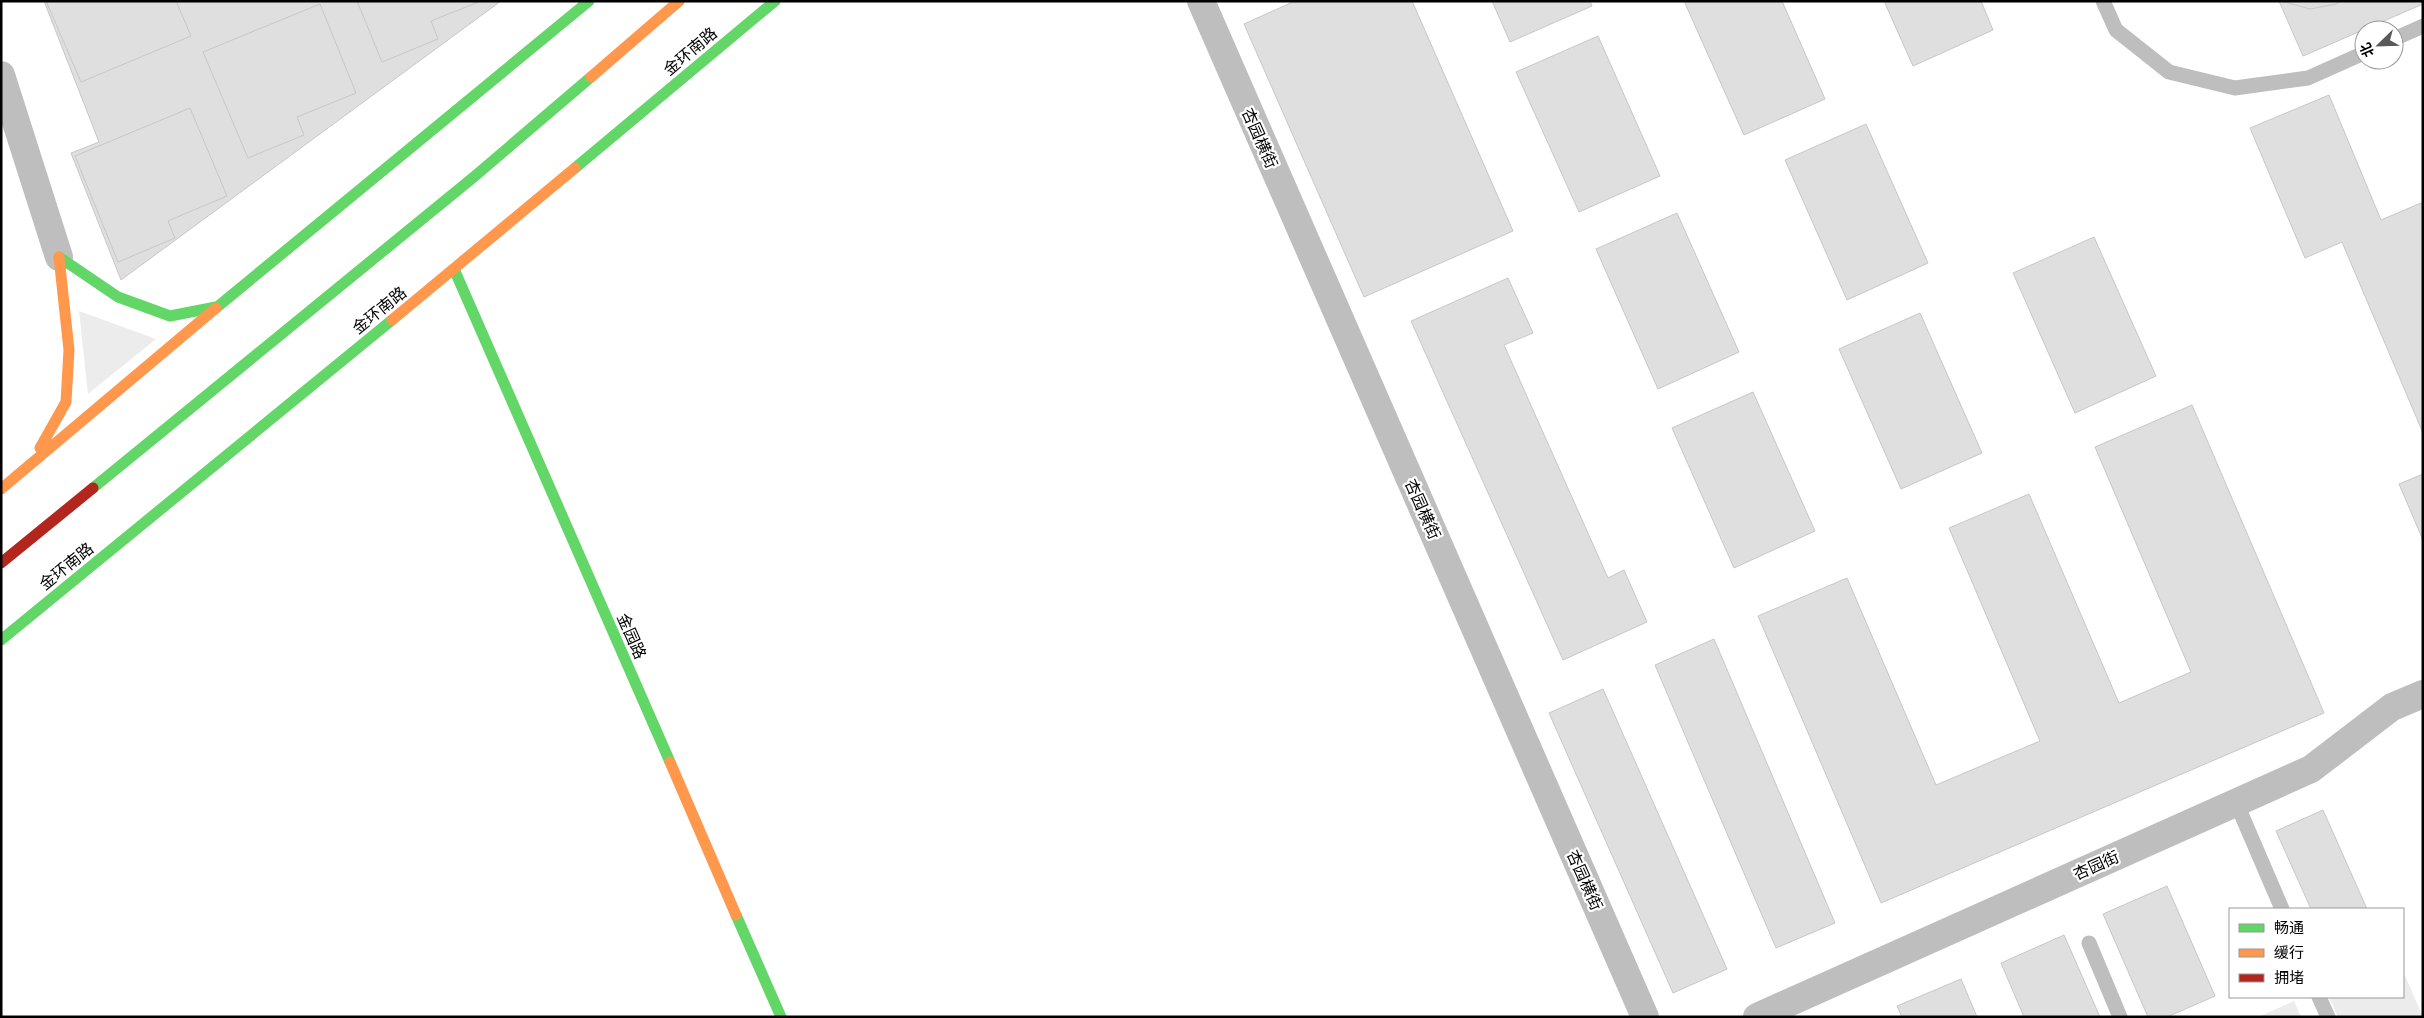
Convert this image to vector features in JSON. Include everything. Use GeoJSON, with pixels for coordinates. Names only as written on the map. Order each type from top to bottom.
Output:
{"type":"FeatureCollection","features":[{"type":"Feature","properties":{"kind":"street"},"geometry":{"type":"LineString","coordinates":[[1,489],[589,1]]}},
{"type":"Feature","properties":{"kind":"street"},"geometry":{"type":"LineString","coordinates":[[1,563],[475,176],[679,1]]}},
{"type":"Feature","properties":{"kind":"street","name":"金环南路"},"geometry":{"type":"LineString","coordinates":[[1,640],[454,269],[775,1]]}},
{"type":"Feature","properties":{"kind":"street","name":"杏园横街"},"geometry":{"type":"LineString","coordinates":[[1201,1],[1645,1017]]}},
{"type":"Feature","properties":{"kind":"street"},"geometry":{"type":"LineString","coordinates":[[1,74],[60,257],[68,350],[66,402],[31,464]]}},
{"type":"Feature","properties":{"kind":"street"},"geometry":{"type":"LineString","coordinates":[[60,257],[118,297],[170,316],[218,307]]}},
{"type":"Feature","properties":{"kind":"street","name":"金园路"},"geometry":{"type":"LineString","coordinates":[[454,269],[781,1017]]}},
{"type":"Feature","properties":{"kind":"street","name":"杏园街"},"geometry":{"type":"LineString","coordinates":[[1757,1017],[2310,768],[2392,707],[2423,694]]}},
{"type":"Feature","properties":{"kind":"lane"},"geometry":{"type":"LineString","coordinates":[[2103,1],[2116,30],[2169,72],[2235,88],[2308,78],[2354,57]]}},
{"type":"Feature","properties":{"kind":"lane"},"geometry":{"type":"LineString","coordinates":[[2404,35],[2423,26]]}},
{"type":"Feature","properties":{"kind":"lane"},"geometry":{"type":"LineString","coordinates":[[2236,802],[2282,908]]}},
{"type":"Feature","properties":{"kind":"lane"},"geometry":{"type":"LineString","coordinates":[[2088,943],[2120,1017]]}},
{"type":"Feature","properties":{"kind":"lane"},"geometry":{"type":"LineString","coordinates":[[2319,998],[2328,1017]]}},
{"type":"Feature","properties":{"kind":"shaded area"},"geometry":{"type":"Polygon","coordinates":[[[79,311],[156,339],[88,394],[79,311]]]}},
{"type":"Feature","properties":{"kind":"shaded area"},"geometry":{"type":"Polygon","coordinates":[[[2404,973],[2423,1017],[2338,1017],[2329,998],[2404,998],[2404,973]]]}},
{"type":"Feature","properties":{"kind":"shaded area"},"geometry":{"type":"Polygon","coordinates":[[[2294,1001],[2301,1017],[2258,1017],[2294,1001]]]}},
{"type":"Feature","properties":{"kind":"building"},"geometry":{"type":"Polygon","coordinates":[[[44,1],[501,1],[121,280],[71,153],[99,142],[44,1]]]}},
{"type":"Feature","properties":{"kind":"building"},"geometry":{"type":"Polygon","coordinates":[[[46,1],[176,1],[191,36],[81,82],[46,1]]]}},
{"type":"Feature","properties":{"kind":"building"},"geometry":{"type":"Polygon","coordinates":[[[357,1],[481,1],[431,21],[438,39],[382,62],[357,1]]]}},
{"type":"Feature","properties":{"kind":"building"},"geometry":{"type":"Polygon","coordinates":[[[1295,1],[1412,1],[1513,231],[1364,297],[1244,24],[1295,1]]]}},
{"type":"Feature","properties":{"kind":"building"},"geometry":{"type":"Polygon","coordinates":[[[1492,1],[1590,1],[1592,6],[1510,42],[1492,1]]]}},
{"type":"Feature","properties":{"kind":"building"},"geometry":{"type":"Polygon","coordinates":[[[1684,1],[1782,1],[1825,99],[1744,135],[1684,1]]]}},
{"type":"Feature","properties":{"kind":"building"},"geometry":{"type":"Polygon","coordinates":[[[1884,1],[1981,1],[1993,30],[1913,66],[1884,1]]]}},
{"type":"Feature","properties":{"kind":"building"},"geometry":{"type":"Polygon","coordinates":[[[2279,1],[2423,1],[2423,4],[2386,20],[2354,20],[2354,34],[2303,56],[2279,1]]]}},
{"type":"Feature","properties":{"kind":"building"},"geometry":{"type":"Polygon","coordinates":[[[2281,1],[2341,1],[2336,4],[2310,9],[2281,1]]]}},
{"type":"Feature","properties":{"kind":"building"},"geometry":{"type":"Polygon","coordinates":[[[320,4],[356,93],[297,117],[304,135],[248,158],[203,52],[320,4]]]}},
{"type":"Feature","properties":{"kind":"building"},"geometry":{"type":"Polygon","coordinates":[[[1598,36],[1660,176],[1579,212],[1516,72],[1598,36]]]}},
{"type":"Feature","properties":{"kind":"building"},"geometry":{"type":"Polygon","coordinates":[[[2329,95],[2381,220],[2421,203],[2423,208],[2423,433],[2342,242],[2305,258],[2250,128],[2329,95]]]}},
{"type":"Feature","properties":{"kind":"building"},"geometry":{"type":"Polygon","coordinates":[[[190,108],[227,196],[168,221],[175,238],[118,262],[75,156],[190,108]]]}},
{"type":"Feature","properties":{"kind":"building"},"geometry":{"type":"Polygon","coordinates":[[[1866,124],[1928,263],[1847,300],[1785,160],[1866,124]]]}},
{"type":"Feature","properties":{"kind":"building"},"geometry":{"type":"Polygon","coordinates":[[[1677,213],[1739,352],[1658,389],[1596,249],[1677,213]]]}},
{"type":"Feature","properties":{"kind":"building"},"geometry":{"type":"Polygon","coordinates":[[[2094,237],[2156,376],[2075,413],[2013,273],[2094,237]]]}},
{"type":"Feature","properties":{"kind":"building"},"geometry":{"type":"Polygon","coordinates":[[[1508,278],[1533,333],[1504,345],[1608,578],[1624,570],[1647,622],[1563,660],[1411,321],[1508,278]]]}},
{"type":"Feature","properties":{"kind":"building"},"geometry":{"type":"Polygon","coordinates":[[[1920,313],[1982,453],[1901,489],[1839,349],[1920,313]]]}},
{"type":"Feature","properties":{"kind":"building"},"geometry":{"type":"Polygon","coordinates":[[[1753,392],[1815,531],[1734,568],[1672,428],[1753,392]]]}},
{"type":"Feature","properties":{"kind":"building"},"geometry":{"type":"Polygon","coordinates":[[[2192,405],[2324,713],[1881,903],[1758,616],[1847,578],[1936,785],[2040,741],[1949,528],[2029,494],[2119,703],[2191,672],[2095,447],[2192,405]]]}},
{"type":"Feature","properties":{"kind":"building"},"geometry":{"type":"Polygon","coordinates":[[[2423,474],[2423,540],[2399,484],[2423,474]]]}},
{"type":"Feature","properties":{"kind":"building"},"geometry":{"type":"Polygon","coordinates":[[[1714,639],[1835,923],[1776,948],[1655,665],[1714,639]]]}},
{"type":"Feature","properties":{"kind":"building"},"geometry":{"type":"Polygon","coordinates":[[[1603,689],[1727,969],[1673,993],[1549,713],[1603,689]]]}},
{"type":"Feature","properties":{"kind":"building"},"geometry":{"type":"Polygon","coordinates":[[[2323,810],[2367,908],[2311,908],[2276,831],[2323,810]]]}},
{"type":"Feature","properties":{"kind":"building"},"geometry":{"type":"Polygon","coordinates":[[[2167,886],[2215,996],[2167,1017],[2148,1017],[2103,914],[2167,886]]]}},
{"type":"Feature","properties":{"kind":"building"},"geometry":{"type":"Polygon","coordinates":[[[2064,935],[2100,1017],[2024,1017],[2001,963],[2064,935]]]}},
{"type":"Feature","properties":{"kind":"building"},"geometry":{"type":"Polygon","coordinates":[[[1961,979],[1977,1017],[1902,1017],[1897,1006],[1961,979]]]}},
{"type":"Feature","properties":{"kind":"traffic: fast"},"geometry":{"type":"LineString","coordinates":[[216,308],[589,1]]}},
{"type":"Feature","properties":{"kind":"traffic: fast"},"geometry":{"type":"LineString","coordinates":[[575,168],[775,1]]}},
{"type":"Feature","properties":{"kind":"traffic: fast"},"geometry":{"type":"LineString","coordinates":[[93,488],[475,176],[591,77]]}},
{"type":"Feature","properties":{"kind":"traffic: fast"},"geometry":{"type":"LineString","coordinates":[[59,257],[118,297],[170,316],[216,307]]}},
{"type":"Feature","properties":{"kind":"traffic: fast"},"geometry":{"type":"LineString","coordinates":[[454,269],[670,762]]}},
{"type":"Feature","properties":{"kind":"traffic: fast"},"geometry":{"type":"LineString","coordinates":[[1,640],[392,320]]}},
{"type":"Feature","properties":{"kind":"traffic: fast"},"geometry":{"type":"LineString","coordinates":[[736,915],[781,1017]]}},
{"type":"Feature","properties":{"kind":"traffic: slow"},"geometry":{"type":"LineString","coordinates":[[591,77],[679,1]]}},
{"type":"Feature","properties":{"kind":"traffic: slow"},"geometry":{"type":"LineString","coordinates":[[392,320],[575,168]]}},
{"type":"Feature","properties":{"kind":"traffic: slow"},"geometry":{"type":"LineString","coordinates":[[40,448],[66,402],[69,350],[59,257]]}},
{"type":"Feature","properties":{"kind":"traffic: slow"},"geometry":{"type":"LineString","coordinates":[[1,489],[216,308]]}},
{"type":"Feature","properties":{"kind":"traffic: slow"},"geometry":{"type":"LineString","coordinates":[[670,762],[736,915]]}},
{"type":"Feature","properties":{"kind":"traffic: jam"},"geometry":{"type":"LineString","coordinates":[[1,563],[93,488]]}}]}
